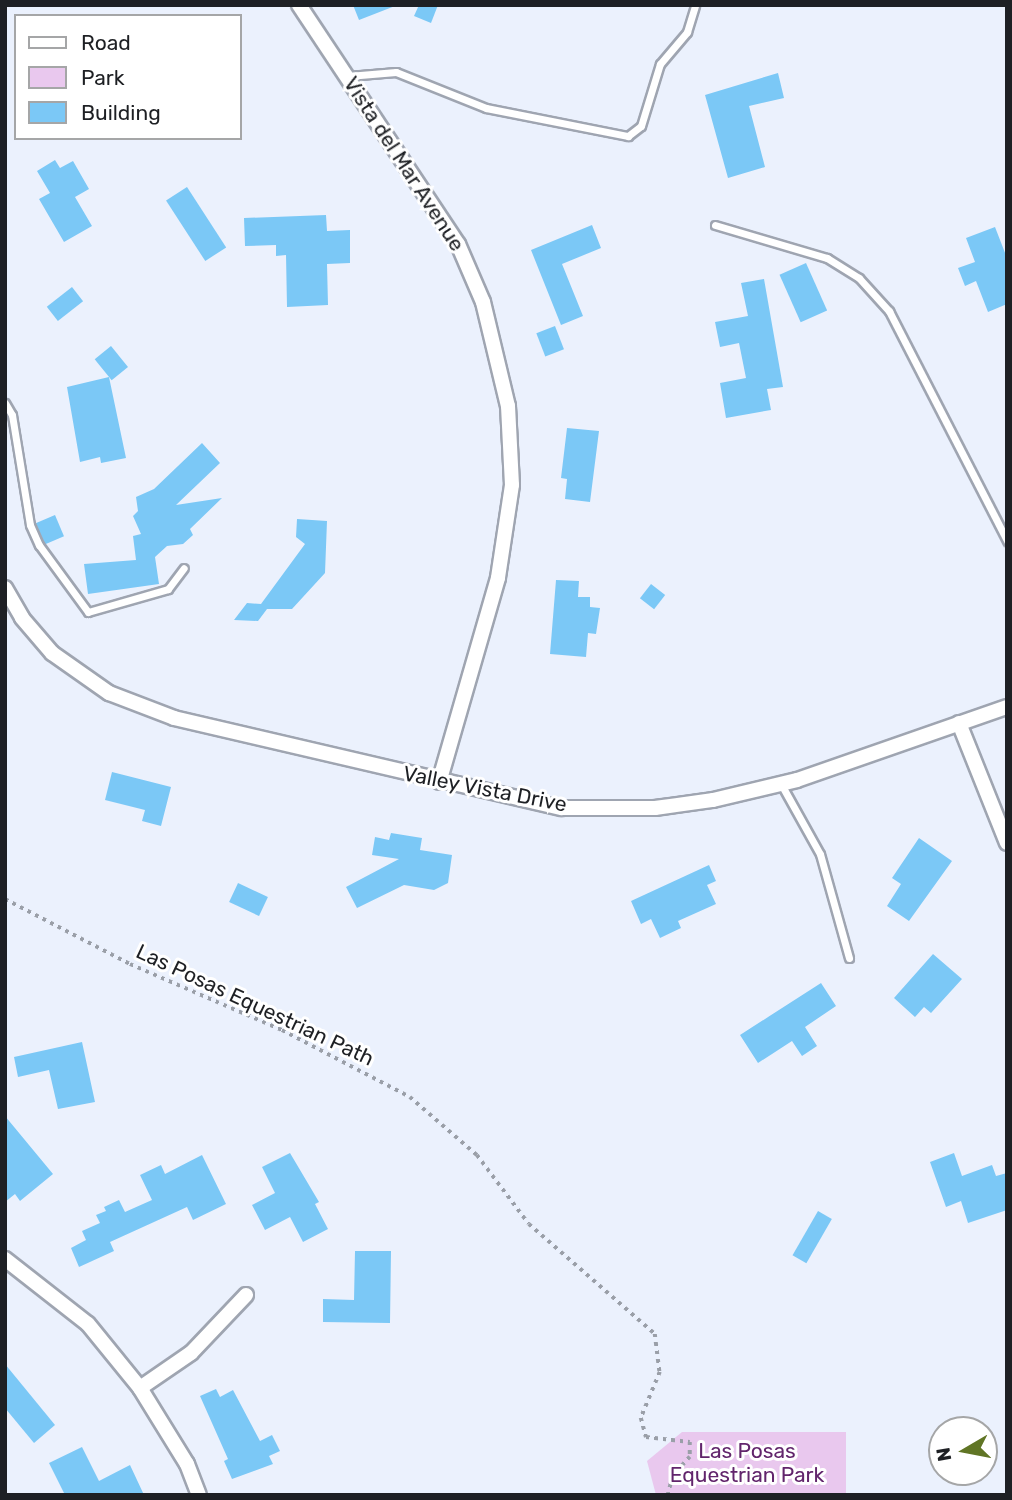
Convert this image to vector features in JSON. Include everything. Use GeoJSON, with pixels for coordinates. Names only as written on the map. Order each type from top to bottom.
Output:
{"type":"FeatureCollection","features":[{"type":"Feature","properties":{"kind":"street","name":"Vista del Mar Avenue"},"geometry":{"type":"LineString","coordinates":[[299,5],[458,244],[483,302],[508,407],[512,485],[498,578],[439,782]]}},
{"type":"Feature","properties":{"kind":"street","name":"Valley Vista Drive"},"geometry":{"type":"LineString","coordinates":[[5,588],[22,618],[52,653],[109,693],[174,718],[439,782],[562,808],[683,805],[781,784],[1007,707]]}},
{"type":"Feature","properties":{"kind":"street"},"geometry":{"type":"LineString","coordinates":[[959,723],[1007,843]]}},
{"type":"Feature","properties":{"kind":"street"},"geometry":{"type":"LineString","coordinates":[[5,1259],[88,1324],[141,1388],[187,1464],[199,1495]]}},
{"type":"Feature","properties":{"kind":"street"},"geometry":{"type":"LineString","coordinates":[[141,1388],[191,1353],[246,1295]]}},
{"type":"Feature","properties":{"kind":"lane"},"geometry":{"type":"LineString","coordinates":[[348,76],[396,72],[486,108],[628,136],[641,126],[660,64],[687,32],[695,5]]}},
{"type":"Feature","properties":{"kind":"lane"},"geometry":{"type":"LineString","coordinates":[[715,225],[827,258],[859,278],[889,311],[1007,541]]}},
{"type":"Feature","properties":{"kind":"lane"},"geometry":{"type":"LineString","coordinates":[[5,403],[12,415],[30,525],[39,545],[88,612],[168,590],[184,568]]}},
{"type":"Feature","properties":{"kind":"lane"},"geometry":{"type":"LineString","coordinates":[[781,784],[820,854],[849,958]]}},
{"type":"Feature","properties":{"kind":"path","name":"Las Posas Equestrian Path"},"geometry":{"type":"LineString","coordinates":[[5,899],[130,964],[282,1030],[410,1097],[477,1154],[530,1224],[655,1334],[660,1372],[641,1418],[646,1437],[690,1442],[690,1457],[673,1476],[668,1495]]}},
{"type":"Feature","properties":{"kind":"green space","name":"Las Posas Equestrian Park"},"geometry":{"type":"Polygon","coordinates":[[[682,1432],[846,1432],[846,1495],[656,1495],[647,1461],[682,1432]]]}},
{"type":"Feature","properties":{"kind":"building"},"geometry":{"type":"Polygon","coordinates":[[[353,5],[394,5],[395,6],[359,20],[353,5]]]}},
{"type":"Feature","properties":{"kind":"building"},"geometry":{"type":"Polygon","coordinates":[[[419,5],[438,5],[431,23],[414,16],[419,5]]]}},
{"type":"Feature","properties":{"kind":"building"},"geometry":{"type":"Polygon","coordinates":[[[778,73],[784,98],[749,106],[765,167],[728,178],[705,95],[778,73]]]}},
{"type":"Feature","properties":{"kind":"building"},"geometry":{"type":"Polygon","coordinates":[[[55,160],[60,168],[73,161],[89,189],[75,197],[92,226],[64,242],[39,199],[50,193],[37,171],[55,160]]]}},
{"type":"Feature","properties":{"kind":"building"},"geometry":{"type":"Polygon","coordinates":[[[187,187],[226,247],[205,261],[166,201],[187,187]]]}},
{"type":"Feature","properties":{"kind":"building"},"geometry":{"type":"Polygon","coordinates":[[[326,215],[327,231],[350,230],[350,263],[327,264],[328,305],[287,307],[286,255],[276,256],[276,245],[245,246],[244,218],[326,215]]]}},
{"type":"Feature","properties":{"kind":"building"},"geometry":{"type":"Polygon","coordinates":[[[592,225],[601,248],[562,264],[583,316],[561,325],[531,250],[592,225]]]}},
{"type":"Feature","properties":{"kind":"building"},"geometry":{"type":"Polygon","coordinates":[[[995,227],[1007,258],[1007,304],[988,312],[976,281],[965,286],[958,268],[975,262],[966,238],[995,227]]]}},
{"type":"Feature","properties":{"kind":"building"},"geometry":{"type":"Polygon","coordinates":[[[806,263],[827,311],[801,322],[780,275],[806,263]]]}},
{"type":"Feature","properties":{"kind":"building"},"geometry":{"type":"Polygon","coordinates":[[[764,279],[783,387],[767,389],[771,410],[726,418],[720,383],[746,378],[739,343],[720,347],[715,322],[748,316],[741,283],[764,279]]]}},
{"type":"Feature","properties":{"kind":"building"},"geometry":{"type":"Polygon","coordinates":[[[72,287],[83,301],[58,321],[47,307],[72,287]]]}},
{"type":"Feature","properties":{"kind":"building"},"geometry":{"type":"Polygon","coordinates":[[[555,326],[564,349],[545,357],[536,333],[555,326]]]}},
{"type":"Feature","properties":{"kind":"building"},"geometry":{"type":"Polygon","coordinates":[[[111,346],[128,367],[112,380],[95,359],[111,346]]]}},
{"type":"Feature","properties":{"kind":"building"},"geometry":{"type":"Polygon","coordinates":[[[109,377],[126,458],[101,463],[100,457],[80,462],[67,387],[109,377]]]}},
{"type":"Feature","properties":{"kind":"building"},"geometry":{"type":"Polygon","coordinates":[[[567,428],[599,431],[590,502],[565,499],[567,479],[561,478],[567,428]]]}},
{"type":"Feature","properties":{"kind":"building"},"geometry":{"type":"Polygon","coordinates":[[[202,443],[220,463],[176,505],[222,498],[190,529],[193,535],[183,544],[167,546],[155,557],[159,584],[88,594],[84,564],[136,560],[133,536],[141,534],[133,516],[138,511],[136,497],[154,489],[202,443]]]}},
{"type":"Feature","properties":{"kind":"building"},"geometry":{"type":"Polygon","coordinates":[[[55,515],[64,536],[45,544],[36,523],[55,515]]]}},
{"type":"Feature","properties":{"kind":"building"},"geometry":{"type":"Polygon","coordinates":[[[297,519],[327,521],[325,573],[292,609],[267,609],[258,621],[234,620],[247,603],[261,604],[305,544],[296,537],[297,519]]]}},
{"type":"Feature","properties":{"kind":"building"},"geometry":{"type":"Polygon","coordinates":[[[556,580],[579,581],[578,597],[590,597],[590,607],[600,608],[596,634],[588,633],[586,657],[550,654],[556,580]]]}},
{"type":"Feature","properties":{"kind":"building"},"geometry":{"type":"Polygon","coordinates":[[[651,584],[665,595],[654,609],[640,598],[651,584]]]}},
{"type":"Feature","properties":{"kind":"building"},"geometry":{"type":"Polygon","coordinates":[[[112,772],[171,787],[161,826],[142,821],[145,810],[105,800],[112,772]]]}},
{"type":"Feature","properties":{"kind":"building"},"geometry":{"type":"Polygon","coordinates":[[[391,833],[422,838],[420,850],[452,855],[448,883],[434,890],[404,885],[357,908],[346,887],[399,859],[372,855],[375,837],[389,840],[391,833]]]}},
{"type":"Feature","properties":{"kind":"building"},"geometry":{"type":"Polygon","coordinates":[[[919,838],[952,861],[909,921],[887,906],[901,884],[892,878],[919,838]]]}},
{"type":"Feature","properties":{"kind":"building"},"geometry":{"type":"Polygon","coordinates":[[[709,865],[716,881],[707,885],[716,904],[678,921],[681,928],[660,938],[651,919],[641,924],[631,901],[709,865]]]}},
{"type":"Feature","properties":{"kind":"building"},"geometry":{"type":"Polygon","coordinates":[[[238,883],[268,897],[259,916],[229,902],[238,883]]]}},
{"type":"Feature","properties":{"kind":"building"},"geometry":{"type":"Polygon","coordinates":[[[933,954],[962,979],[931,1013],[924,1007],[915,1017],[894,998],[933,954]]]}},
{"type":"Feature","properties":{"kind":"building"},"geometry":{"type":"Polygon","coordinates":[[[821,983],[836,1006],[805,1027],[817,1046],[802,1056],[792,1041],[758,1063],[740,1035],[821,983]]]}},
{"type":"Feature","properties":{"kind":"building"},"geometry":{"type":"Polygon","coordinates":[[[82,1042],[95,1102],[58,1109],[49,1070],[18,1077],[14,1057],[82,1042]]]}},
{"type":"Feature","properties":{"kind":"building"},"geometry":{"type":"Polygon","coordinates":[[[5,1116],[53,1174],[20,1201],[15,1194],[5,1202],[5,1116]]]}},
{"type":"Feature","properties":{"kind":"building"},"geometry":{"type":"Polygon","coordinates":[[[290,1153],[319,1202],[315,1204],[328,1229],[303,1242],[290,1217],[265,1230],[252,1205],[275,1193],[262,1167],[290,1153]]]}},
{"type":"Feature","properties":{"kind":"building"},"geometry":{"type":"Polygon","coordinates":[[[954,1153],[962,1176],[992,1165],[996,1176],[1007,1173],[1007,1210],[968,1223],[961,1201],[946,1207],[930,1162],[954,1153]]]}},
{"type":"Feature","properties":{"kind":"building"},"geometry":{"type":"Polygon","coordinates":[[[202,1155],[226,1204],[193,1220],[187,1207],[110,1242],[114,1251],[79,1267],[71,1248],[86,1240],[82,1231],[100,1223],[96,1215],[106,1211],[104,1207],[119,1200],[125,1212],[152,1200],[140,1175],[161,1165],[165,1174],[202,1155]]]}},
{"type":"Feature","properties":{"kind":"building"},"geometry":{"type":"Polygon","coordinates":[[[818,1211],[832,1219],[806,1263],[792,1255],[818,1211]]]}},
{"type":"Feature","properties":{"kind":"building"},"geometry":{"type":"Polygon","coordinates":[[[355,1251],[391,1251],[390,1323],[323,1322],[323,1299],[354,1300],[355,1251]]]}},
{"type":"Feature","properties":{"kind":"building"},"geometry":{"type":"Polygon","coordinates":[[[5,1364],[55,1425],[34,1443],[5,1408],[5,1364]]]}},
{"type":"Feature","properties":{"kind":"building"},"geometry":{"type":"Polygon","coordinates":[[[216,1389],[220,1397],[233,1390],[260,1441],[272,1435],[280,1451],[269,1456],[273,1464],[232,1479],[224,1461],[228,1459],[200,1396],[216,1389]]]}},
{"type":"Feature","properties":{"kind":"building"},"geometry":{"type":"Polygon","coordinates":[[[82,1447],[99,1481],[130,1465],[144,1495],[65,1495],[49,1463],[82,1447]]]}}]}
